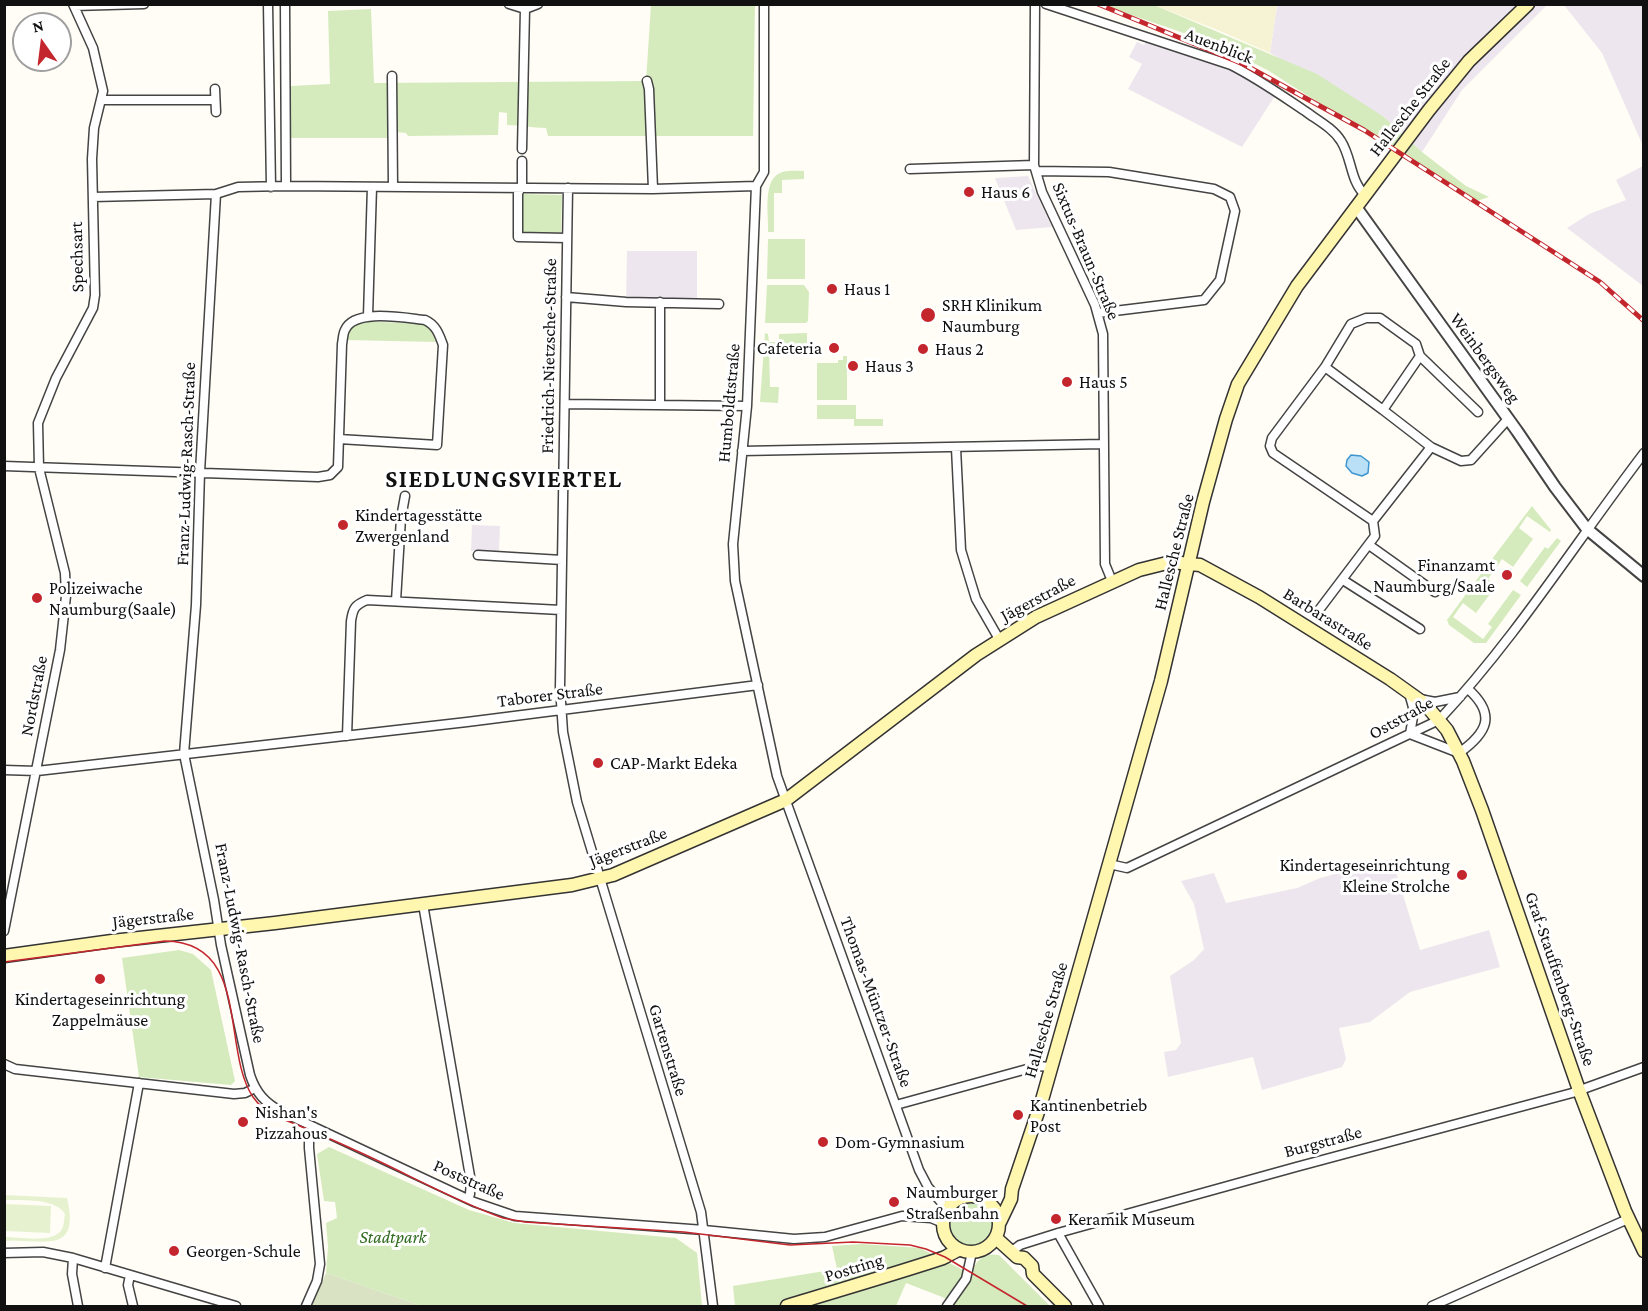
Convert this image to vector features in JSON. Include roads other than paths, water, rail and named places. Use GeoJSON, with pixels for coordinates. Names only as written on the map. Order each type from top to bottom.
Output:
{"type":"FeatureCollection","features":[{"type":"Feature","properties":{"kind":"main road","name":"Hallesche Straße"},"geometry":{"type":"LineString","coordinates":[[999,1222],[1011,1199],[1012,1188],[1042,1100],[1161,681],[1188,563],[1226,419],[1238,384],[1297,286],[1454,77],[1528,4]]}},
{"type":"Feature","properties":{"kind":"main road","name":"Jägerstraße"},"geometry":{"type":"LineString","coordinates":[[5,956],[599,880],[786,800],[999,639],[1036,617],[1139,570],[1162,564],[1188,563]]}},
{"type":"Feature","properties":{"kind":"main road","name":"Barbarastraße"},"geometry":{"type":"LineString","coordinates":[[1188,563],[1206,567],[1259,597],[1419,698],[1439,720]]}},
{"type":"Feature","properties":{"kind":"main road","name":"Graf-Stauffenberg-Straße"},"geometry":{"type":"LineString","coordinates":[[1439,720],[1459,753],[1482,810],[1579,1090],[1628,1219],[1644,1251]]}},
{"type":"Feature","properties":{"kind":"main road"},"geometry":{"type":"LineString","coordinates":[[987,1200],[997,1198],[1012,1188]]}},
{"type":"Feature","properties":{"kind":"main road"},"geometry":{"type":"LineString","coordinates":[[966,1196],[977,1196],[987,1200],[996,1211],[999,1222],[996,1238],[985,1249],[965,1251],[951,1244],[946,1237],[943,1223],[947,1209],[953,1202],[966,1196]]}},
{"type":"Feature","properties":{"kind":"main road"},"geometry":{"type":"LineString","coordinates":[[931,1260],[944,1246],[946,1237]]}},
{"type":"Feature","properties":{"kind":"main road"},"geometry":{"type":"LineString","coordinates":[[996,1238],[1015,1254],[1024,1258],[1032,1266],[1033,1274],[1065,1306]]}},
{"type":"Feature","properties":{"kind":"main road","name":"Postring"},"geometry":{"type":"LineString","coordinates":[[787,1306],[965,1251]]}},
{"type":"Feature","properties":{"kind":"street"},"geometry":{"type":"LineString","coordinates":[[73,5],[144,4]]}},
{"type":"Feature","properties":{"kind":"street"},"geometry":{"type":"LineString","coordinates":[[268,4],[271,187]]}},
{"type":"Feature","properties":{"kind":"street"},"geometry":{"type":"LineString","coordinates":[[285,4],[286,186]]}},
{"type":"Feature","properties":{"kind":"street"},"geometry":{"type":"LineString","coordinates":[[509,4],[525,9],[538,4]]}},
{"type":"Feature","properties":{"kind":"street","name":"Humboldtstraße"},"geometry":{"type":"LineString","coordinates":[[764,4],[764,172],[756,186],[747,406],[733,544],[737,594],[777,776],[786,800]]}},
{"type":"Feature","properties":{"kind":"street","name":"Sixtus-Braun-Straße"},"geometry":{"type":"LineString","coordinates":[[1035,4],[1035,168],[1042,192],[1098,313],[1103,334],[1105,564],[1112,581]]}},
{"type":"Feature","properties":{"kind":"street","name":"Auenblick"},"geometry":{"type":"LineString","coordinates":[[1046,4],[1231,65],[1254,77],[1340,139],[1349,158],[1356,182],[1365,195]]}},
{"type":"Feature","properties":{"kind":"street","name":"Spechsart"},"geometry":{"type":"LineString","coordinates":[[39,468],[38,423],[45,401],[93,308],[94,128],[103,91],[93,48],[73,5]]}},
{"type":"Feature","properties":{"kind":"street"},"geometry":{"type":"LineString","coordinates":[[522,149],[525,9]]}},
{"type":"Feature","properties":{"kind":"street"},"geometry":{"type":"LineString","coordinates":[[392,76],[393,187]]}},
{"type":"Feature","properties":{"kind":"street"},"geometry":{"type":"LineString","coordinates":[[647,81],[653,189]]}},
{"type":"Feature","properties":{"kind":"street"},"geometry":{"type":"LineString","coordinates":[[215,89],[216,112]]}},
{"type":"Feature","properties":{"kind":"street"},"geometry":{"type":"LineString","coordinates":[[102,100],[216,100]]}},
{"type":"Feature","properties":{"kind":"street"},"geometry":{"type":"LineString","coordinates":[[522,160],[522,186],[518,193],[519,237],[567,238]]}},
{"type":"Feature","properties":{"kind":"street"},"geometry":{"type":"LineString","coordinates":[[910,169],[1035,168],[1109,172],[1214,189],[1230,197],[1235,211],[1220,280],[1204,300],[1098,313]]}},
{"type":"Feature","properties":{"kind":"street"},"geometry":{"type":"LineString","coordinates":[[93,197],[216,194],[238,187],[286,186],[522,186],[653,189],[756,186]]}},
{"type":"Feature","properties":{"kind":"street"},"geometry":{"type":"LineString","coordinates":[[368,316],[372,187]]}},
{"type":"Feature","properties":{"kind":"street","name":"Friedrich-Nietzsche-Straße"},"geometry":{"type":"LineString","coordinates":[[568,188],[560,711],[577,802],[599,880]]}},
{"type":"Feature","properties":{"kind":"street","name":"Franz-Ludwig-Rasch-Straße"},"geometry":{"type":"LineString","coordinates":[[216,194],[200,472],[196,605],[184,754],[219,929],[250,1075],[255,1089]]}},
{"type":"Feature","properties":{"kind":"street","name":"Weinbergsweg"},"geometry":{"type":"LineString","coordinates":[[1356,207],[1555,488],[1587,529],[1644,576]]}},
{"type":"Feature","properties":{"kind":"street"},"geometry":{"type":"LineString","coordinates":[[566,297],[626,302],[719,304]]}},
{"type":"Feature","properties":{"kind":"street"},"geometry":{"type":"LineString","coordinates":[[660,302],[660,405]]}},
{"type":"Feature","properties":{"kind":"street"},"geometry":{"type":"LineString","coordinates":[[4,466],[318,477],[330,475],[338,467],[342,344],[345,329],[351,321],[368,316],[425,320],[432,323],[442,345],[438,445],[339,439]]}},
{"type":"Feature","properties":{"kind":"street"},"geometry":{"type":"LineString","coordinates":[[1373,521],[1273,453],[1270,446],[1272,438],[1325,367],[1351,324],[1366,318],[1380,318],[1416,344],[1420,356],[1478,412]]}},
{"type":"Feature","properties":{"kind":"street"},"geometry":{"type":"LineString","coordinates":[[1383,410],[1420,356]]}},
{"type":"Feature","properties":{"kind":"street"},"geometry":{"type":"LineString","coordinates":[[1325,367],[1431,447],[1461,461],[1470,460],[1508,419]]}},
{"type":"Feature","properties":{"kind":"street"},"geometry":{"type":"LineString","coordinates":[[565,404],[747,406]]}},
{"type":"Feature","properties":{"kind":"street"},"geometry":{"type":"LineString","coordinates":[[742,451],[1103,444]]}},
{"type":"Feature","properties":{"kind":"street"},"geometry":{"type":"LineString","coordinates":[[1319,610],[1375,536],[1373,521],[1431,447]]}},
{"type":"Feature","properties":{"kind":"street"},"geometry":{"type":"LineString","coordinates":[[956,448],[961,550],[976,599],[999,639]]}},
{"type":"Feature","properties":{"kind":"street","name":"Oststraße"},"geometry":{"type":"LineString","coordinates":[[1109,864],[1127,868],[1439,720],[1468,689],[1644,453]]}},
{"type":"Feature","properties":{"kind":"street","name":"Nordstraße"},"geometry":{"type":"LineString","coordinates":[[4,931],[60,650],[66,596],[64,573],[39,468]]}},
{"type":"Feature","properties":{"kind":"street"},"geometry":{"type":"LineString","coordinates":[[396,601],[401,518],[405,496]]}},
{"type":"Feature","properties":{"kind":"street"},"geometry":{"type":"LineString","coordinates":[[1369,545],[1435,592]]}},
{"type":"Feature","properties":{"kind":"street"},"geometry":{"type":"LineString","coordinates":[[478,555],[562,560]]}},
{"type":"Feature","properties":{"kind":"street"},"geometry":{"type":"LineString","coordinates":[[1342,580],[1420,630]]}},
{"type":"Feature","properties":{"kind":"street"},"geometry":{"type":"LineString","coordinates":[[347,736],[353,608],[367,600],[561,610]]}},
{"type":"Feature","properties":{"kind":"street","name":"Taborer Straße"},"geometry":{"type":"LineString","coordinates":[[4,770],[37,771],[758,686]]}},
{"type":"Feature","properties":{"kind":"street"},"geometry":{"type":"LineString","coordinates":[[1406,690],[1411,697],[1414,711],[1410,734],[1459,753],[1478,739],[1485,727],[1485,716],[1481,703],[1468,689]]}},
{"type":"Feature","properties":{"kind":"street"},"geometry":{"type":"LineString","coordinates":[[1419,698],[1435,702],[1460,697]]}},
{"type":"Feature","properties":{"kind":"street","name":"Thomas-Müntzer-Straße"},"geometry":{"type":"LineString","coordinates":[[786,800],[923,1179],[947,1209]]}},
{"type":"Feature","properties":{"kind":"street","name":"Gartenstraße"},"geometry":{"type":"LineString","coordinates":[[599,880],[701,1212],[713,1306]]}},
{"type":"Feature","properties":{"kind":"street"},"geometry":{"type":"LineString","coordinates":[[423,904],[471,1182],[468,1199]]}},
{"type":"Feature","properties":{"kind":"street"},"geometry":{"type":"LineString","coordinates":[[4,1064],[15,1070],[236,1094],[255,1089]]}},
{"type":"Feature","properties":{"kind":"street"},"geometry":{"type":"LineString","coordinates":[[896,1105],[1038,1066],[1050,1067]]}},
{"type":"Feature","properties":{"kind":"street","name":"Burgstraße"},"geometry":{"type":"LineString","coordinates":[[1015,1254],[1020,1245],[1058,1233],[1579,1090],[1644,1067]]}},
{"type":"Feature","properties":{"kind":"street"},"geometry":{"type":"LineString","coordinates":[[105,1268],[139,1083]]}},
{"type":"Feature","properties":{"kind":"street","name":"Poststraße"},"geometry":{"type":"LineString","coordinates":[[255,1089],[270,1105],[314,1127],[491,1209],[522,1217],[807,1239],[906,1216],[931,1218],[943,1223]]}},
{"type":"Feature","properties":{"kind":"street"},"geometry":{"type":"LineString","coordinates":[[306,1306],[317,1281],[320,1264],[309,1142],[314,1127]]}},
{"type":"Feature","properties":{"kind":"street"},"geometry":{"type":"LineString","coordinates":[[1432,1306],[1628,1219]]}},
{"type":"Feature","properties":{"kind":"street"},"geometry":{"type":"LineString","coordinates":[[1058,1233],[1099,1306]]}},
{"type":"Feature","properties":{"kind":"street"},"geometry":{"type":"LineString","coordinates":[[947,1306],[965,1281],[965,1251]]}},
{"type":"Feature","properties":{"kind":"street"},"geometry":{"type":"LineString","coordinates":[[4,1252],[42,1252],[73,1258],[206,1302],[236,1306]]}},
{"type":"Feature","properties":{"kind":"street"},"geometry":{"type":"LineString","coordinates":[[73,1258],[72,1274],[78,1306]]}},
{"type":"Feature","properties":{"kind":"street"},"geometry":{"type":"LineString","coordinates":[[130,1275],[129,1285],[133,1306]]}},
{"type":"Feature","properties":{"kind":"water"},"geometry":{"type":"Polygon","coordinates":[[[1351,455],[1361,456],[1369,462],[1368,473],[1362,476],[1352,473],[1346,466],[1351,455]]]}},
{"type":"Feature","properties":{"kind":"tram line"},"geometry":{"type":"LineString","coordinates":[[4,962],[165,941],[192,946],[211,959],[222,978],[244,1077],[253,1097],[262,1107],[275,1116],[503,1218],[525,1222],[684,1232],[790,1245],[853,1242],[910,1245],[945,1257],[1027,1306]]}},
{"type":"Feature","properties":{"kind":"railway"},"geometry":{"type":"LineString","coordinates":[[1098,4],[1243,64],[1364,130],[1600,282],[1644,321]]}},
{"type":"Feature","properties":{"kind":"place","name":"Haus 6"},"geometry":{"type":"Point","coordinates":[969,192]}},
{"type":"Feature","properties":{"kind":"place","name":"Haus 1"},"geometry":{"type":"Point","coordinates":[832,289]}},
{"type":"Feature","properties":{"kind":"place","name":"SRH Klinikum Naumburg"},"geometry":{"type":"Point","coordinates":[928,315]}},
{"type":"Feature","properties":{"kind":"place","name":"Cafeteria"},"geometry":{"type":"Point","coordinates":[834,348]}},
{"type":"Feature","properties":{"kind":"place","name":"Haus 2"},"geometry":{"type":"Point","coordinates":[923,349]}},
{"type":"Feature","properties":{"kind":"place","name":"Haus 3"},"geometry":{"type":"Point","coordinates":[853,366]}},
{"type":"Feature","properties":{"kind":"place","name":"Haus 5"},"geometry":{"type":"Point","coordinates":[1067,382]}},
{"type":"Feature","properties":{"kind":"place","name":"Kindertagesstätte Zwergenland"},"geometry":{"type":"Point","coordinates":[343,525]}},
{"type":"Feature","properties":{"kind":"place","name":"Finanzamt Naumburg/Saale"},"geometry":{"type":"Point","coordinates":[1507,575]}},
{"type":"Feature","properties":{"kind":"place","name":"Polizeiwache Naumburg(Saale)"},"geometry":{"type":"Point","coordinates":[37,598]}},
{"type":"Feature","properties":{"kind":"place","name":"CAP-Markt Edeka"},"geometry":{"type":"Point","coordinates":[598,763]}},
{"type":"Feature","properties":{"kind":"place","name":"Kindertageseinrichtung Kleine Strolche"},"geometry":{"type":"Point","coordinates":[1462,875]}},
{"type":"Feature","properties":{"kind":"place","name":"Kindertageseinrichtung Zappelmäuse"},"geometry":{"type":"Point","coordinates":[100,979]}},
{"type":"Feature","properties":{"kind":"place","name":"Kantinenbetrieb Post"},"geometry":{"type":"Point","coordinates":[1018,1115]}},
{"type":"Feature","properties":{"kind":"place","name":"Nishan's Pizzahous"},"geometry":{"type":"Point","coordinates":[243,1122]}},
{"type":"Feature","properties":{"kind":"place","name":"Dom-Gymnasium"},"geometry":{"type":"Point","coordinates":[823,1142]}},
{"type":"Feature","properties":{"kind":"place","name":"Naumburger Straßenbahn"},"geometry":{"type":"Point","coordinates":[894,1202]}},
{"type":"Feature","properties":{"kind":"place","name":"Keramik Museum"},"geometry":{"type":"Point","coordinates":[1056,1219]}},
{"type":"Feature","properties":{"kind":"place","name":"Georgen-Schule"},"geometry":{"type":"Point","coordinates":[174,1251]}},
{"type":"Feature","properties":{"kind":"district","name":"SIEDLUNGSVIERTEL"},"geometry":{"type":"Point","coordinates":[504,480]}},
{"type":"Feature","properties":{"kind":"park label","name":"Stadtpark"},"geometry":{"type":"Point","coordinates":[393,1237]}}]}
